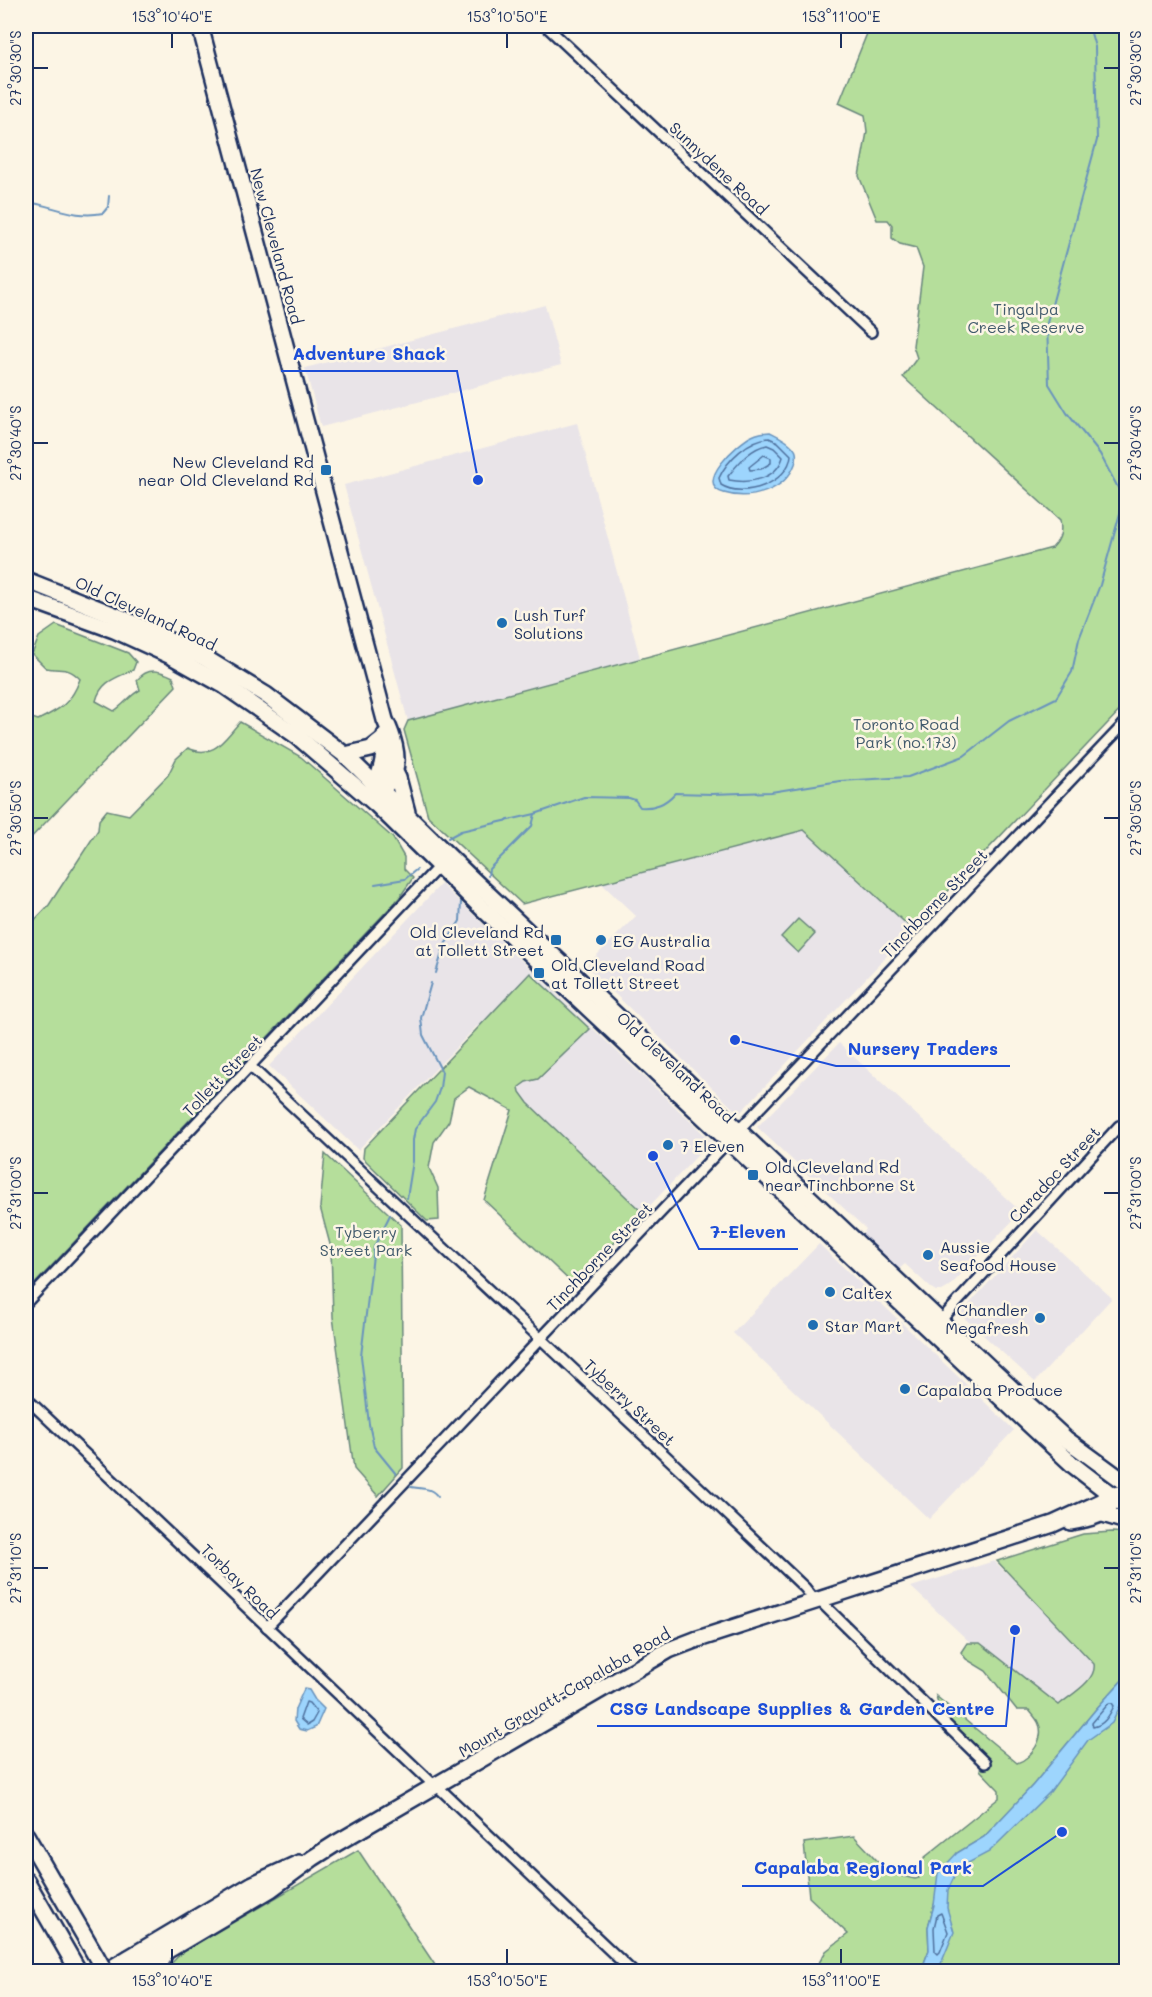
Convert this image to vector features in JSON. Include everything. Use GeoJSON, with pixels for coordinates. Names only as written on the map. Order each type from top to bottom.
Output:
{"type":"FeatureCollection","features":[{"type":"Feature","properties":{"kind":"main road","name":"New Cleveland Road"},"geometry":{"type":"LineString","coordinates":[[200,26],[385,720],[392,734],[396,759],[394,772],[398,778],[407,814]]}},
{"type":"Feature","properties":{"kind":"main road","name":"Old Cleveland Road"},"geometry":{"type":"LineString","coordinates":[[26,580],[122,618],[205,658],[266,695],[345,755],[374,793],[440,866],[1066,1439],[1126,1483]]}},
{"type":"Feature","properties":{"kind":"main road","name":"Old Cleveland Road"},"geometry":{"type":"LineString","coordinates":[[26,598],[123,634],[217,681],[407,814],[998,1396],[1088,1476],[1122,1497]]}},
{"type":"Feature","properties":{"kind":"main road","name":"New Cleveland Road"},"geometry":{"type":"LineString","coordinates":[[374,793],[384,756],[385,720]]}},
{"type":"Feature","properties":{"kind":"main road"},"geometry":{"type":"LineString","coordinates":[[345,755],[371,749],[385,738]]}},
{"type":"Feature","properties":{"kind":"main road"},"geometry":{"type":"LineString","coordinates":[[374,793],[394,772]]}},
{"type":"Feature","properties":{"kind":"main road"},"geometry":{"type":"LineString","coordinates":[[1073,1514],[1088,1500],[1090,1491],[1088,1476]]}},
{"type":"Feature","properties":{"kind":"main road"},"geometry":{"type":"LineString","coordinates":[[1122,1497],[1103,1514],[1126,1521]]}},
{"type":"Feature","properties":{"kind":"main road","name":"Mount Gravatt-Capalaba Road"},"geometry":{"type":"LineString","coordinates":[[105,1971],[133,1967],[165,1952],[271,1889],[313,1858],[669,1650],[1053,1524],[1102,1500],[1122,1497]]}},
{"type":"Feature","properties":{"kind":"main road","name":"Mount Gravatt-Capalaba Road"},"geometry":{"type":"LineString","coordinates":[[1053,1524],[1064,1524],[1103,1514]]}},
{"type":"Feature","properties":{"kind":"main road"},"geometry":{"type":"LineString","coordinates":[[26,1835],[105,1971]]}},
{"type":"Feature","properties":{"kind":"main road","name":"Mount Gravatt-Capalaba Road"},"geometry":{"type":"LineString","coordinates":[[133,1967],[253,1884],[280,1870],[313,1858]]}},
{"type":"Feature","properties":{"kind":"main road"},"geometry":{"type":"LineString","coordinates":[[26,1880],[77,1969]]}},
{"type":"Feature","properties":{"kind":"main road"},"geometry":{"type":"LineString","coordinates":[[155,1971],[165,1952]]}},
{"type":"Feature","properties":{"kind":"street","name":"Sunnydene Road"},"geometry":{"type":"LineString","coordinates":[[546,26],[871,332]]}},
{"type":"Feature","properties":{"kind":"street","name":"Tinchborne Street"},"geometry":{"type":"LineString","coordinates":[[267,1627],[1126,722]]}},
{"type":"Feature","properties":{"kind":"street","name":"Tollett Street"},"geometry":{"type":"LineString","coordinates":[[26,1303],[440,866]]}},
{"type":"Feature","properties":{"kind":"street","name":"Tyberry Street"},"geometry":{"type":"LineString","coordinates":[[251,1067],[704,1491],[806,1588],[812,1597],[819,1599],[985,1763]]}},
{"type":"Feature","properties":{"kind":"street","name":"Caradoc Street"},"geometry":{"type":"LineString","coordinates":[[940,1322],[1123,1128]]}},
{"type":"Feature","properties":{"kind":"street","name":"Torbay Road"},"geometry":{"type":"LineString","coordinates":[[26,1398],[633,1971]]}},
{"type":"Feature","properties":{"kind":"shaded area"},"geometry":{"type":"Polygon","coordinates":[[[545,305],[561,365],[321,427],[305,368],[545,305]]]}},
{"type":"Feature","properties":{"kind":"shaded area"},"geometry":{"type":"Polygon","coordinates":[[[577,423],[640,658],[408,721],[344,485],[577,423]]]}},
{"type":"Feature","properties":{"kind":"shaded area"},"geometry":{"type":"Polygon","coordinates":[[[804,830],[912,929],[739,1114],[586,966],[636,916],[601,883],[804,830]]]}},
{"type":"Feature","properties":{"kind":"shaded area"},"geometry":{"type":"Polygon","coordinates":[[[441,884],[711,1141],[643,1213],[518,1093],[477,1026],[358,1150],[269,1066],[441,884]]]}},
{"type":"Feature","properties":{"kind":"shaded area"},"geometry":{"type":"Polygon","coordinates":[[[839,1043],[1021,1212],[949,1287],[942,1291],[931,1288],[905,1264],[899,1269],[862,1235],[866,1229],[757,1127],[839,1043]]]}},
{"type":"Feature","properties":{"kind":"shaded area"},"geometry":{"type":"Polygon","coordinates":[[[1037,1230],[1112,1298],[1035,1382],[960,1314],[1037,1230]]]}},
{"type":"Feature","properties":{"kind":"shaded area"},"geometry":{"type":"Polygon","coordinates":[[[819,1244],[1014,1430],[929,1519],[733,1333],[819,1244]]]}},
{"type":"Feature","properties":{"kind":"shaded area"},"geometry":{"type":"Polygon","coordinates":[[[994,1561],[1107,1669],[1054,1721],[911,1587],[994,1561]]]}},
{"type":"Feature","properties":{"kind":"green space"},"geometry":{"type":"Polygon","coordinates":[[[870,26],[1126,26],[1126,704],[912,929],[804,830],[522,904],[428,816],[404,730],[408,721],[1052,548],[1059,538],[1060,520],[903,377],[917,358],[913,346],[923,267],[916,248],[900,244],[892,238],[892,225],[888,220],[877,220],[859,176],[867,132],[865,115],[839,103],[870,26]]]}},
{"type":"Feature","properties":{"kind":"green space"},"geometry":{"type":"Polygon","coordinates":[[[56,625],[128,653],[136,662],[133,670],[110,681],[98,694],[96,701],[114,711],[140,690],[137,680],[145,673],[158,671],[173,677],[176,686],[26,843],[26,716],[38,720],[59,709],[69,700],[80,679],[68,671],[46,668],[32,654],[39,637],[56,625]]]}},
{"type":"Feature","properties":{"kind":"green space"},"geometry":{"type":"Polygon","coordinates":[[[240,722],[301,757],[393,838],[404,857],[404,869],[413,878],[399,898],[26,1293],[26,929],[49,905],[98,830],[99,820],[107,810],[129,815],[168,775],[176,759],[188,748],[197,751],[212,750],[240,722]]]}},
{"type":"Feature","properties":{"kind":"green space"},"geometry":{"type":"Polygon","coordinates":[[[798,919],[815,934],[798,953],[781,937],[798,919]]]}},
{"type":"Feature","properties":{"kind":"green space"},"geometry":{"type":"Polygon","coordinates":[[[530,973],[590,1029],[538,1079],[526,1082],[519,1087],[520,1092],[528,1103],[643,1213],[574,1285],[484,1200],[512,1110],[469,1087],[454,1098],[449,1121],[434,1142],[429,1168],[438,1188],[439,1220],[427,1221],[363,1158],[364,1148],[530,973]]]}},
{"type":"Feature","properties":{"kind":"green space","name":"Tyberry Street Park"},"geometry":{"type":"Polygon","coordinates":[[[325,1154],[401,1225],[403,1468],[378,1496],[354,1469],[333,1317],[331,1248],[320,1207],[325,1154]]]}},
{"type":"Feature","properties":{"kind":"green space"},"geometry":{"type":"Polygon","coordinates":[[[1126,1533],[1126,1676],[1033,1785],[984,1837],[957,1853],[934,1905],[928,1927],[929,1950],[921,1971],[814,1971],[826,1951],[848,1934],[809,1897],[804,1843],[854,1836],[889,1873],[915,1879],[919,1878],[918,1870],[924,1858],[999,1798],[999,1790],[980,1770],[983,1757],[940,1710],[936,1696],[1017,1763],[1028,1757],[1039,1740],[1040,1728],[1037,1720],[1029,1710],[1017,1710],[986,1671],[966,1659],[961,1652],[967,1643],[980,1643],[1059,1705],[1076,1692],[1091,1676],[1094,1664],[997,1561],[1083,1534],[1126,1533]]]}},
{"type":"Feature","properties":{"kind":"green space"},"geometry":{"type":"Polygon","coordinates":[[[1126,1689],[1126,1971],[933,1972],[947,1875],[983,1848],[1126,1689]]]}},
{"type":"Feature","properties":{"kind":"green space"},"geometry":{"type":"Polygon","coordinates":[[[358,1850],[439,1971],[168,1971],[169,1966],[182,1952],[358,1850]]]}},
{"type":"Feature","properties":{"kind":"water"},"geometry":{"type":"Polygon","coordinates":[[[770,432],[788,442],[795,449],[797,457],[795,464],[783,481],[766,492],[745,496],[724,493],[715,488],[713,481],[715,473],[729,454],[752,436],[770,432]]]}},
{"type":"Feature","properties":{"kind":"water"},"geometry":{"type":"Polygon","coordinates":[[[1126,1676],[1126,1700],[1120,1706],[1112,1723],[1088,1740],[1050,1792],[989,1852],[966,1864],[956,1873],[948,1890],[947,1908],[954,1932],[938,1971],[921,1971],[929,1950],[928,1927],[934,1905],[938,1873],[957,1853],[984,1837],[1033,1785],[1126,1676]]]}},
{"type":"Feature","properties":{"kind":"water"},"geometry":{"type":"Polygon","coordinates":[[[304,1689],[309,1690],[324,1709],[316,1727],[307,1731],[299,1729],[294,1721],[295,1709],[304,1689]]]}},
{"type":"Feature","properties":{"kind":"waterway"},"geometry":{"type":"LineString","coordinates":[[448,838],[461,831],[535,814],[584,797],[629,798],[635,800],[640,807],[645,807],[655,806],[675,793],[771,792],[840,781],[908,777],[964,756],[1009,721],[1056,698],[1072,672],[1079,639],[1100,585],[1124,499],[1100,454],[1067,413],[1049,384],[1047,323],[1097,140],[1095,47],[1089,26]]}},
{"type":"Feature","properties":{"kind":"waterway"},"geometry":{"type":"LineString","coordinates":[[26,202],[73,213],[92,214],[103,213],[108,207],[109,196]]}},
{"type":"Feature","properties":{"kind":"waterway"},"geometry":{"type":"LineString","coordinates":[[488,876],[489,869],[532,826],[535,814]]}},
{"type":"Feature","properties":{"kind":"waterway"},"geometry":{"type":"LineString","coordinates":[[375,884],[405,879],[417,869]]}},
{"type":"Feature","properties":{"kind":"waterway"},"geometry":{"type":"LineString","coordinates":[[436,973],[444,946],[460,921],[461,902]]}},
{"type":"Feature","properties":{"kind":"waterway"},"geometry":{"type":"LineString","coordinates":[[407,1198],[415,1129],[435,1102],[442,1072],[423,1035],[421,1018],[431,983]]}},
{"type":"Feature","properties":{"kind":"waterway"},"geometry":{"type":"LineString","coordinates":[[390,1215],[374,1247],[361,1356],[374,1447],[396,1474]]}},
{"type":"Feature","properties":{"kind":"waterway"},"geometry":{"type":"LineString","coordinates":[[411,1487],[429,1490],[438,1497]]}},
{"type":"Feature","properties":{"kind":"place","name":"New Cleveland Rd near Old Cleveland Rd"},"geometry":{"type":"Point","coordinates":[326,470]}},
{"type":"Feature","properties":{"kind":"place","name":"Adventure Shack"},"geometry":{"type":"Point","coordinates":[478,480]}},
{"type":"Feature","properties":{"kind":"place","name":"Lush Turf Solutions"},"geometry":{"type":"Point","coordinates":[502,623]}},
{"type":"Feature","properties":{"kind":"place","name":"Old Cleveland Rd at Tollett Street"},"geometry":{"type":"Point","coordinates":[556,940]}},
{"type":"Feature","properties":{"kind":"place","name":"EG Australia"},"geometry":{"type":"Point","coordinates":[601,940]}},
{"type":"Feature","properties":{"kind":"place","name":"Old Cleveland Road at Tollett Street"},"geometry":{"type":"Point","coordinates":[539,973]}},
{"type":"Feature","properties":{"kind":"place","name":"Nursery Traders"},"geometry":{"type":"Point","coordinates":[735,1040]}},
{"type":"Feature","properties":{"kind":"place","name":"7 Eleven"},"geometry":{"type":"Point","coordinates":[668,1145]}},
{"type":"Feature","properties":{"kind":"place","name":"7-Eleven"},"geometry":{"type":"Point","coordinates":[653,1156]}},
{"type":"Feature","properties":{"kind":"place","name":"Old Cleveland Rd near Tinchborne St"},"geometry":{"type":"Point","coordinates":[753,1175]}},
{"type":"Feature","properties":{"kind":"place","name":"Aussie Seafood House"},"geometry":{"type":"Point","coordinates":[928,1255]}},
{"type":"Feature","properties":{"kind":"place","name":"Caltex"},"geometry":{"type":"Point","coordinates":[830,1292]}},
{"type":"Feature","properties":{"kind":"place","name":"Chandler Megafresh"},"geometry":{"type":"Point","coordinates":[1040,1318]}},
{"type":"Feature","properties":{"kind":"place","name":"Star Mart"},"geometry":{"type":"Point","coordinates":[813,1325]}},
{"type":"Feature","properties":{"kind":"place","name":"Capalaba Produce"},"geometry":{"type":"Point","coordinates":[905,1389]}},
{"type":"Feature","properties":{"kind":"place","name":"CSG Landscape Supplies & Garden Centre"},"geometry":{"type":"Point","coordinates":[1015,1630]}},
{"type":"Feature","properties":{"kind":"place","name":"Capalaba Regional Park"},"geometry":{"type":"Point","coordinates":[1062,1832]}},
{"type":"Feature","properties":{"kind":"park label","name":"Tingalpa Creek Reserve"},"geometry":{"type":"Point","coordinates":[1026,317]}},
{"type":"Feature","properties":{"kind":"park label","name":"Toronto Road Park (no.173)"},"geometry":{"type":"Point","coordinates":[906,732]}}]}
